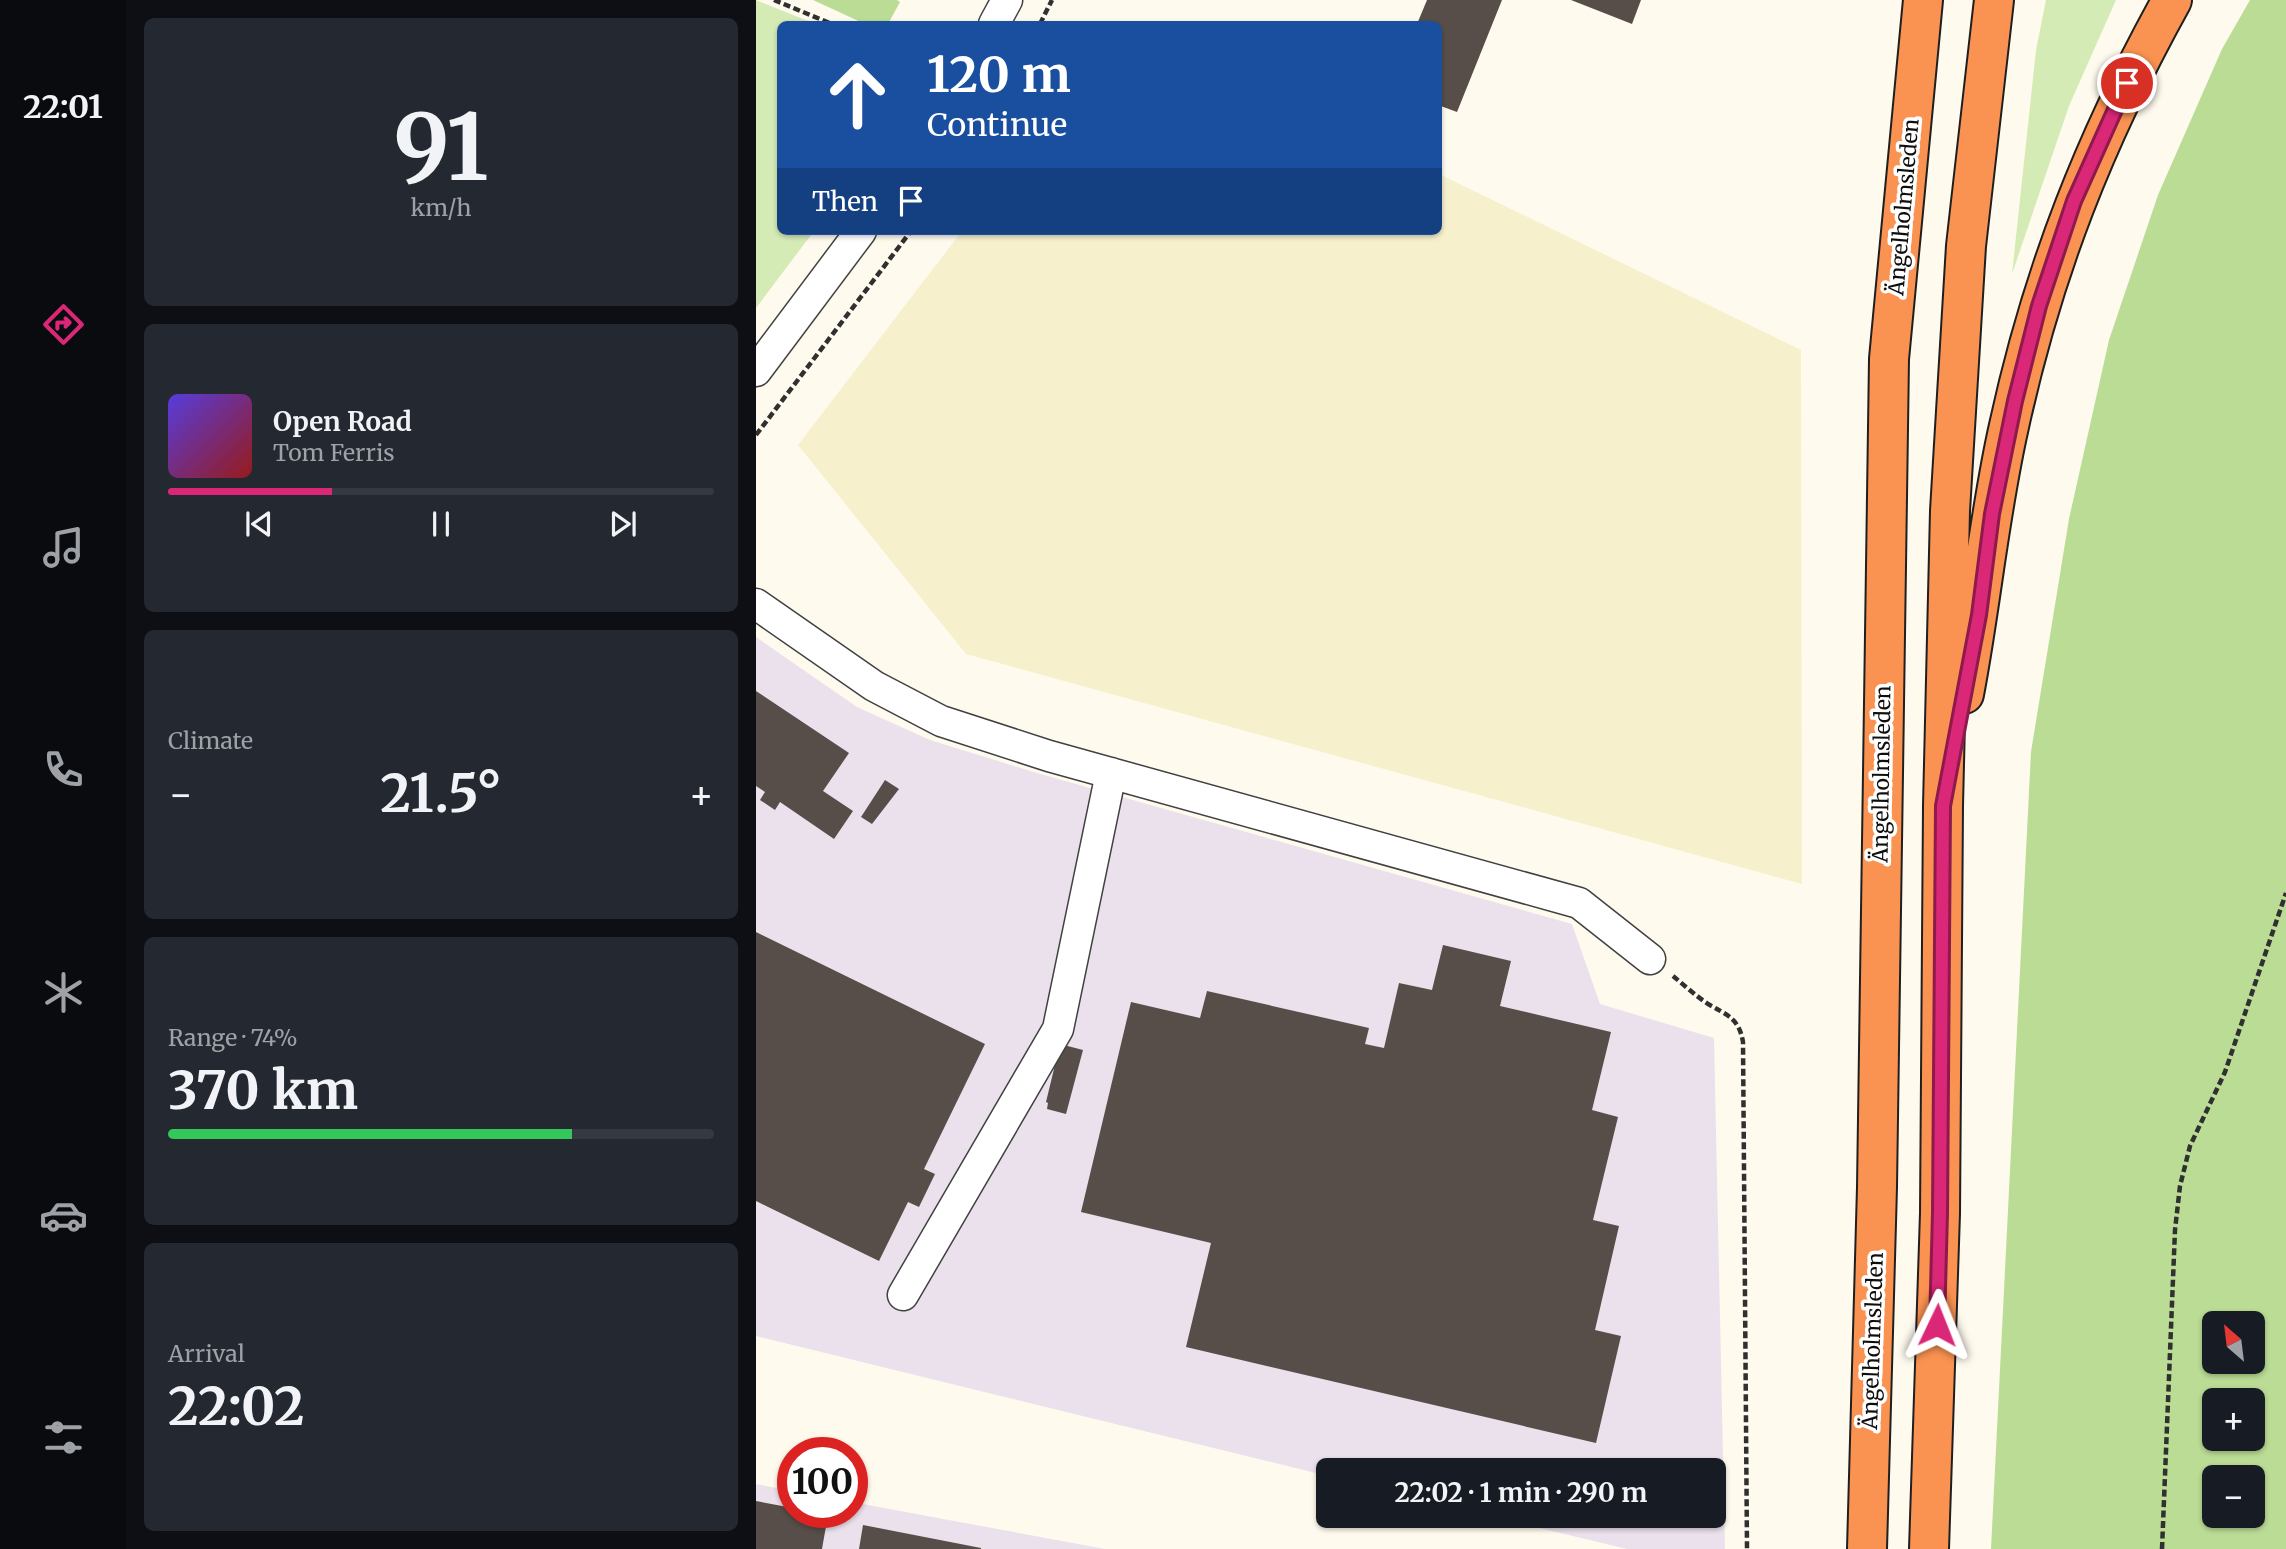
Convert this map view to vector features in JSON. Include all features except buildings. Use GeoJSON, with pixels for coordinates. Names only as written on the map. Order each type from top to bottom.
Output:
{"type":"FeatureCollection","features":[{"type":"Feature","properties":{"kind":"highway","name":"Ängelholmsleden"},"geometry":{"type":"LineString","coordinates":[[1867,1549],[1877,1186],[1889,359],[1923,0]]}},
{"type":"Feature","properties":{"kind":"highway"},"geometry":{"type":"LineString","coordinates":[[1929,1549],[1940,1213],[1943,806],[1950,511],[1966,246],[1994,0]]}},
{"type":"Feature","properties":{"kind":"highway"},"geometry":{"type":"LineString","coordinates":[[1943,806],[1979,615],[1992,514],[2004,451],[2039,306],[2074,201],[2105,128],[2172,0]]}},
{"type":"Feature","properties":{"kind":"street"},"geometry":{"type":"LineString","coordinates":[[996,21],[1007,0]]}},
{"type":"Feature","properties":{"kind":"street"},"geometry":{"type":"LineString","coordinates":[[756,371],[858,235]]}},
{"type":"Feature","properties":{"kind":"street"},"geometry":{"type":"LineString","coordinates":[[756,604],[874,686],[941,721],[1111,773],[1579,903],[1650,959]]}},
{"type":"Feature","properties":{"kind":"street"},"geometry":{"type":"LineString","coordinates":[[903,1295],[1058,1029],[1111,773]]}},
{"type":"Feature","properties":{"kind":"path"},"geometry":{"type":"LineString","coordinates":[[774,0],[825,21]]}},
{"type":"Feature","properties":{"kind":"path"},"geometry":{"type":"LineString","coordinates":[[1042,21],[1052,0]]}},
{"type":"Feature","properties":{"kind":"path"},"geometry":{"type":"LineString","coordinates":[[756,435],[908,235]]}},
{"type":"Feature","properties":{"kind":"path"},"geometry":{"type":"LineString","coordinates":[[2162,1549],[2175,1230],[2180,1186],[2190,1146],[2225,1072],[2286,893]]}},
{"type":"Feature","properties":{"kind":"path"},"geometry":{"type":"LineString","coordinates":[[1650,959],[1708,1004],[1727,1012],[1741,1030],[1747,1549]]}},
{"type":"Feature","properties":{"kind":"shaded area"},"geometry":{"type":"Polygon","coordinates":[[[1442,175],[1801,350],[1802,884],[966,654],[798,445],[959,235],[1442,235],[1442,175]]]}},
{"type":"Feature","properties":{"kind":"shaded area"},"geometry":{"type":"Polygon","coordinates":[[[756,637],[857,707],[930,740],[1037,773],[1572,924],[1600,1004],[1714,1038],[1723,1458],[1316,1458],[1316,1473],[756,1336],[756,637]]]}},
{"type":"Feature","properties":{"kind":"shaded area"},"geometry":{"type":"Polygon","coordinates":[[[756,1484],[777,1488],[777,1528],[868,1528],[868,1505],[1105,1549],[756,1549],[756,1484]]]}},
{"type":"Feature","properties":{"kind":"shaded area"},"geometry":{"type":"Polygon","coordinates":[[[1540,1528],[1725,1528],[1725,1549],[1627,1549],[1540,1528]]]}},
{"type":"Feature","properties":{"kind":"green space"},"geometry":{"type":"Polygon","coordinates":[[[756,0],[808,21],[777,21],[777,235],[811,235],[756,308],[756,0]]]}},
{"type":"Feature","properties":{"kind":"green space"},"geometry":{"type":"Polygon","coordinates":[[[813,0],[900,2],[890,21],[858,21],[813,0]]]}},
{"type":"Feature","properties":{"kind":"green space"},"geometry":{"type":"Polygon","coordinates":[[[2046,0],[2116,0],[2069,106],[2012,274],[2036,50],[2046,0]]]}},
{"type":"Feature","properties":{"kind":"green space"},"geometry":{"type":"Polygon","coordinates":[[[2250,0],[2286,0],[2286,1549],[1991,1549],[2031,752],[2069,519],[2109,340],[2158,195],[2222,49],[2250,0]]]}},
{"type":"Feature","properties":{"kind":"route"},"geometry":{"type":"LineString","coordinates":[[1937,1325],[1943,806],[1979,615],[1992,514],[2009,425],[2039,306],[2074,201],[2127,83]]}}]}
